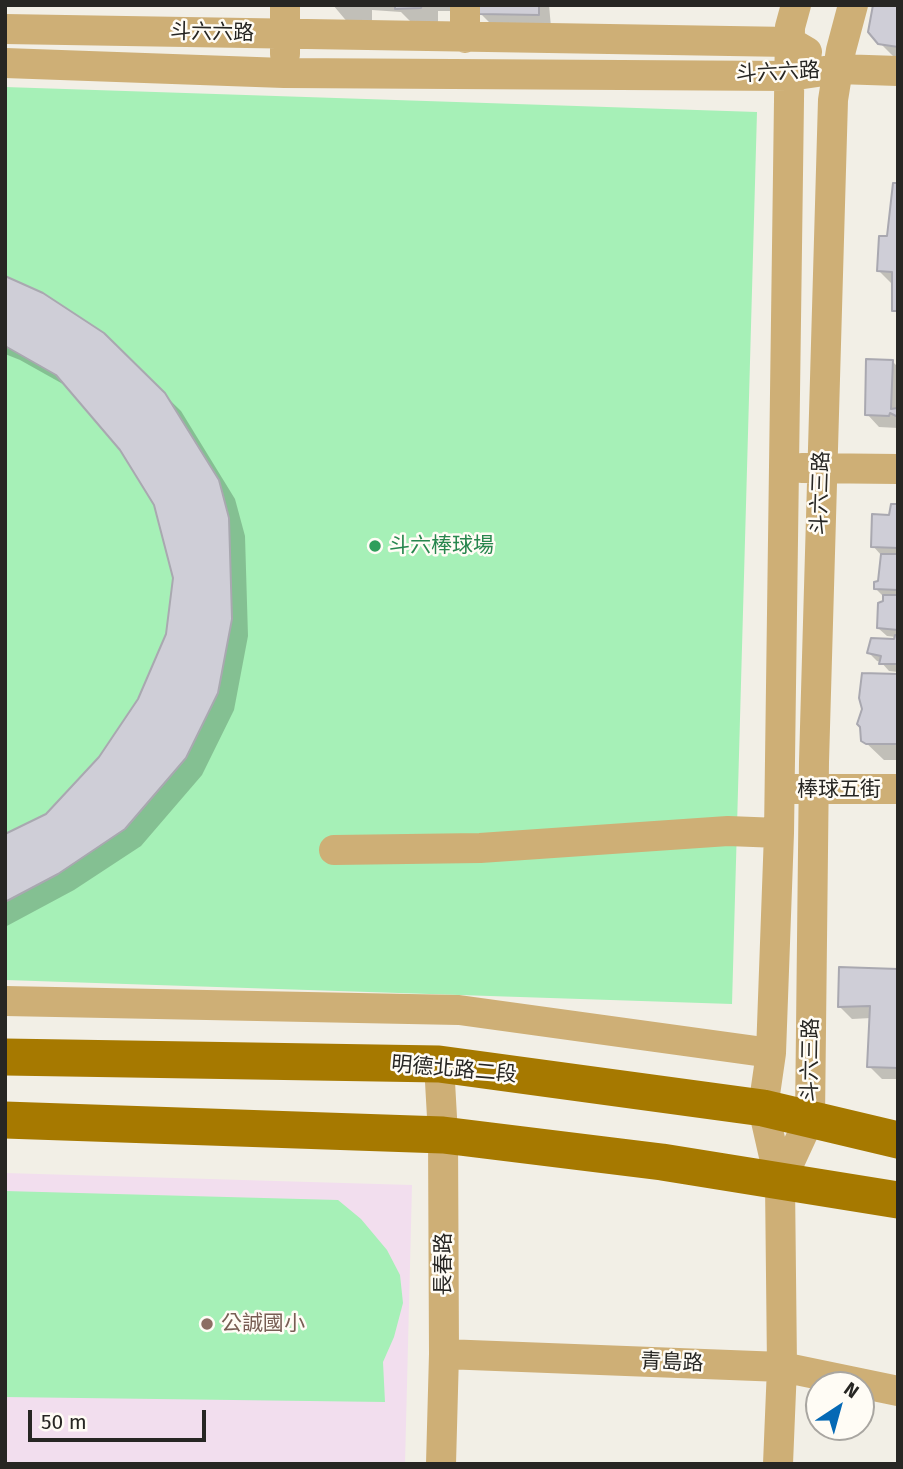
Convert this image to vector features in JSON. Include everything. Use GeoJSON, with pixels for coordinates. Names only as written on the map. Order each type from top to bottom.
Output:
{"type":"FeatureCollection","features":[{"type":"Feature","properties":{"kind":"main road","name":"明德北路二段"},"geometry":{"type":"LineString","coordinates":[[5,1057],[439,1065],[763,1108],[898,1140]]}},
{"type":"Feature","properties":{"kind":"main road"},"geometry":{"type":"LineString","coordinates":[[5,1120],[443,1135],[662,1162],[898,1200]]}},
{"type":"Feature","properties":{"kind":"street"},"geometry":{"type":"LineString","coordinates":[[284,73],[285,5]]}},
{"type":"Feature","properties":{"kind":"street"},"geometry":{"type":"LineString","coordinates":[[465,5],[465,37]]}},
{"type":"Feature","properties":{"kind":"street","name":"斗六三路"},"geometry":{"type":"LineString","coordinates":[[780,1182],[763,1108],[771,1053],[779,833],[790,27],[796,5]]}},
{"type":"Feature","properties":{"kind":"street","name":"斗六三路"},"geometry":{"type":"LineString","coordinates":[[780,1182],[810,1118],[821,467],[833,100],[853,5]]}},
{"type":"Feature","properties":{"kind":"street","name":"斗六六路"},"geometry":{"type":"LineString","coordinates":[[5,29],[790,42],[838,69]]}},
{"type":"Feature","properties":{"kind":"street","name":"斗六六路"},"geometry":{"type":"LineString","coordinates":[[5,63],[284,73],[790,76],[838,69]]}},
{"type":"Feature","properties":{"kind":"street"},"geometry":{"type":"LineString","coordinates":[[838,69],[898,71]]}},
{"type":"Feature","properties":{"kind":"street"},"geometry":{"type":"LineString","coordinates":[[784,469],[898,469]]}},
{"type":"Feature","properties":{"kind":"street","name":"棒球五街"},"geometry":{"type":"LineString","coordinates":[[780,790],[898,789]]}},
{"type":"Feature","properties":{"kind":"street"},"geometry":{"type":"LineString","coordinates":[[334,850],[480,848],[728,831],[779,833]]}},
{"type":"Feature","properties":{"kind":"street"},"geometry":{"type":"LineString","coordinates":[[5,1001],[459,1010],[771,1053]]}},
{"type":"Feature","properties":{"kind":"street","name":"長春路"},"geometry":{"type":"LineString","coordinates":[[439,1065],[443,1135],[444,1354],[441,1464]]}},
{"type":"Feature","properties":{"kind":"street"},"geometry":{"type":"LineString","coordinates":[[778,1464],[782,1367],[780,1182]]}},
{"type":"Feature","properties":{"kind":"street","name":"青島路"},"geometry":{"type":"LineString","coordinates":[[444,1354],[782,1367],[898,1391]]}},
{"type":"Feature","properties":{"kind":"shaded area","name":"公誠國小"},"geometry":{"type":"Polygon","coordinates":[[[5,1173],[412,1185],[405,1464],[5,1464],[5,1173]]]}},
{"type":"Feature","properties":{"kind":"green space","name":"斗六棒球場"},"geometry":{"type":"Polygon","coordinates":[[[5,87],[757,112],[732,1004],[5,980],[5,87]]]}},
{"type":"Feature","properties":{"kind":"green space","name":"公誠國小"},"geometry":{"type":"Polygon","coordinates":[[[5,1191],[338,1200],[361,1219],[387,1250],[400,1275],[403,1303],[394,1337],[383,1362],[385,1402],[5,1397],[5,1191]]]}},
{"type":"Feature","properties":{"kind":"building"},"geometry":{"type":"Polygon","coordinates":[[[395,5],[422,5],[421,8],[395,9],[395,5]]]}},
{"type":"Feature","properties":{"kind":"building"},"geometry":{"type":"Polygon","coordinates":[[[479,5],[539,5],[539,15],[479,14],[479,5]]]}},
{"type":"Feature","properties":{"kind":"building"},"geometry":{"type":"Polygon","coordinates":[[[873,5],[898,5],[898,47],[878,44],[868,32],[873,5]]]}},
{"type":"Feature","properties":{"kind":"building"},"geometry":{"type":"Polygon","coordinates":[[[893,183],[898,183],[898,311],[892,311],[892,272],[877,271],[879,236],[887,236],[893,183]]]}},
{"type":"Feature","properties":{"kind":"building"},"geometry":{"type":"Polygon","coordinates":[[[5,276],[43,293],[104,333],[165,393],[219,480],[229,518],[232,619],[218,693],[186,758],[125,829],[58,874],[5,902],[5,834],[46,814],[99,757],[138,699],[166,634],[173,578],[154,505],[120,450],[56,375],[5,346],[5,276]]]}},
{"type":"Feature","properties":{"kind":"building"},"geometry":{"type":"Polygon","coordinates":[[[866,359],[893,360],[891,409],[897,408],[898,387],[898,417],[890,413],[889,416],[865,415],[866,359]]]}},
{"type":"Feature","properties":{"kind":"building"},"geometry":{"type":"Polygon","coordinates":[[[891,504],[898,504],[898,548],[871,547],[872,514],[889,515],[891,504]]]}},
{"type":"Feature","properties":{"kind":"building"},"geometry":{"type":"Polygon","coordinates":[[[881,554],[898,554],[898,590],[874,589],[874,582],[878,581],[881,554]]]}},
{"type":"Feature","properties":{"kind":"building"},"geometry":{"type":"Polygon","coordinates":[[[883,595],[898,595],[898,630],[877,628],[878,603],[883,601],[883,595]]]}},
{"type":"Feature","properties":{"kind":"building"},"geometry":{"type":"Polygon","coordinates":[[[895,635],[898,635],[898,664],[879,664],[881,656],[867,653],[871,638],[894,639],[895,635]]]}},
{"type":"Feature","properties":{"kind":"building"},"geometry":{"type":"Polygon","coordinates":[[[862,673],[898,674],[898,744],[866,744],[861,741],[860,727],[857,724],[862,709],[859,698],[862,673]]]}},
{"type":"Feature","properties":{"kind":"building"},"geometry":{"type":"Polygon","coordinates":[[[839,967],[898,969],[898,1068],[867,1067],[870,1006],[838,1007],[839,967]]]}},
{"type":"Feature","properties":{"kind":"place","name":"斗六棒球場"},"geometry":{"type":"Point","coordinates":[375,546]}},
{"type":"Feature","properties":{"kind":"place","name":"公誠國小"},"geometry":{"type":"Point","coordinates":[207,1324]}}]}
